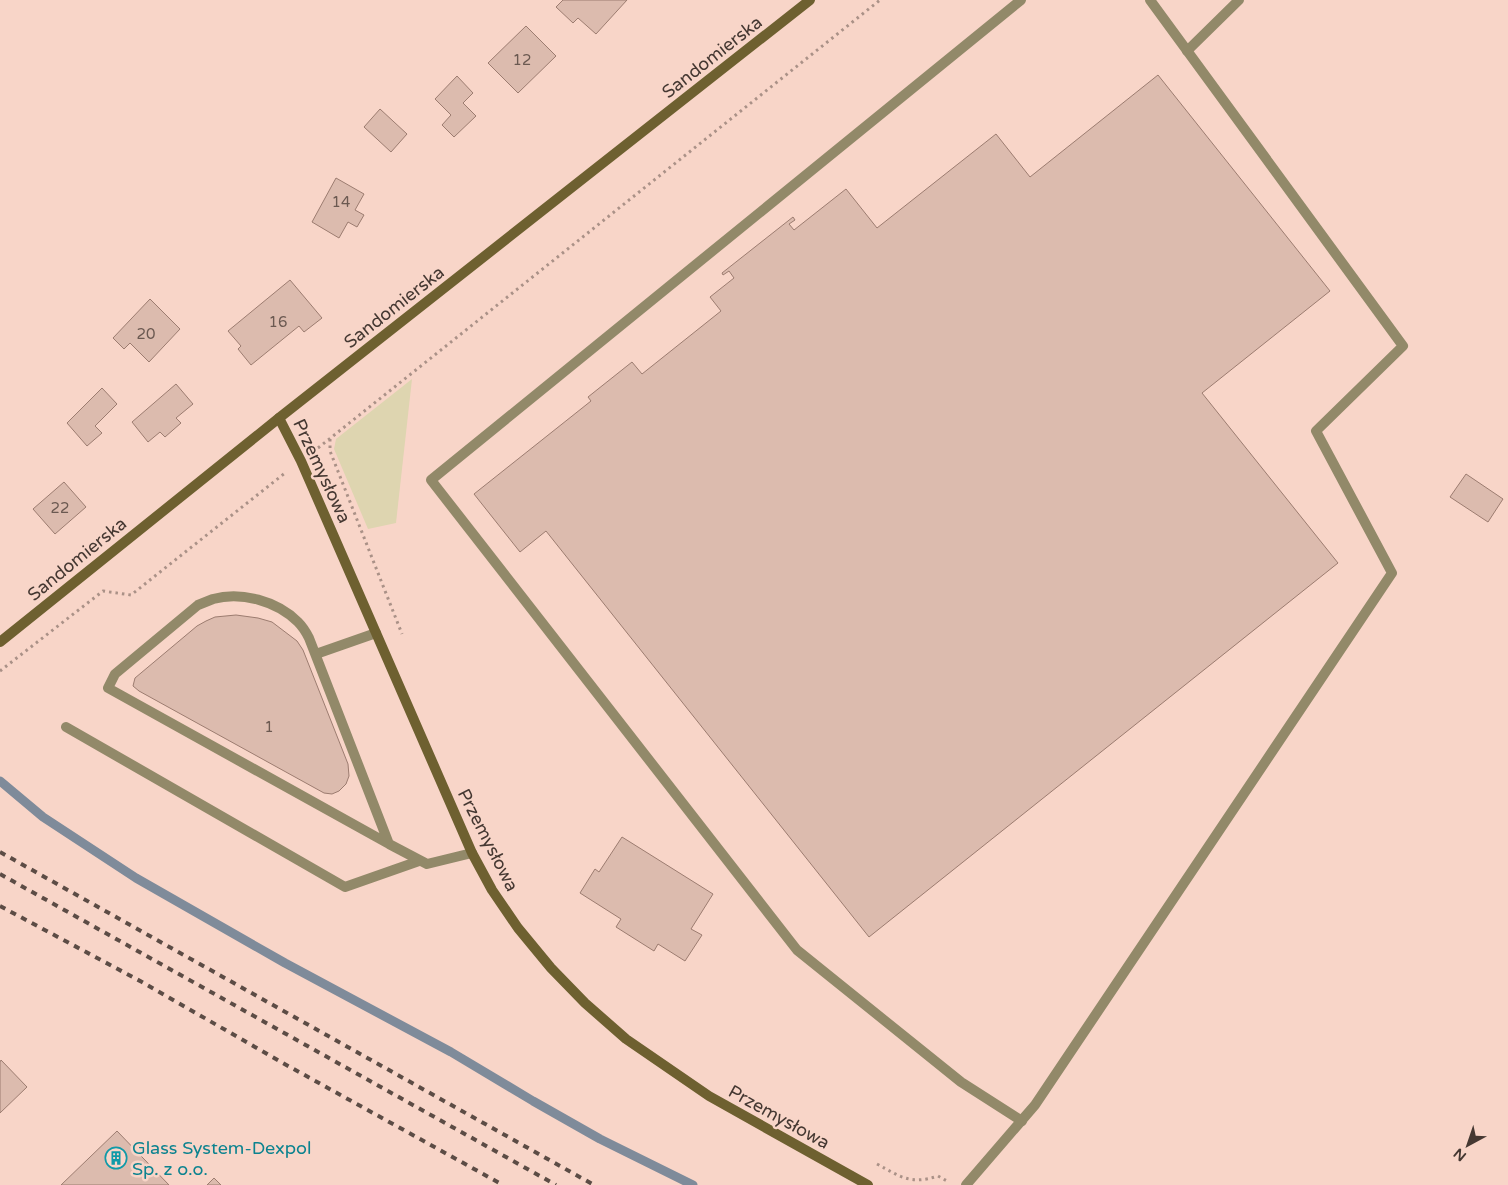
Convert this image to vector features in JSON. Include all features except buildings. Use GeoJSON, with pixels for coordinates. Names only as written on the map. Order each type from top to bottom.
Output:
{"type":"FeatureCollection","features":[{"type":"Feature","properties":{"kind":"street","name":"Sandomierska"},"geometry":{"type":"LineString","coordinates":[[0,642],[279,418],[810,0]]}},
{"type":"Feature","properties":{"kind":"street","name":"Przemysłowa"},"geometry":{"type":"LineString","coordinates":[[279,418],[301,461],[472,853],[492,890],[518,928],[551,968],[585,1003],[626,1039],[709,1096],[868,1185]]}},
{"type":"Feature","properties":{"kind":"lane"},"geometry":{"type":"LineString","coordinates":[[1021,0],[431,480],[797,950],[961,1082],[1022,1121]]}},
{"type":"Feature","properties":{"kind":"lane"},"geometry":{"type":"LineString","coordinates":[[966,1185],[1022,1121],[1040,1096],[1392,573],[1316,431],[1403,346],[1150,0]]}},
{"type":"Feature","properties":{"kind":"lane"},"geometry":{"type":"LineString","coordinates":[[1187,51],[1239,0]]}},
{"type":"Feature","properties":{"kind":"lane"},"geometry":{"type":"LineString","coordinates":[[389,844],[310,638],[297,622],[281,609],[263,601],[230,597],[214,599],[198,605],[115,674],[108,688],[419,861],[427,864],[472,853]]}},
{"type":"Feature","properties":{"kind":"lane"},"geometry":{"type":"LineString","coordinates":[[316,654],[376,633]]}},
{"type":"Feature","properties":{"kind":"lane"},"geometry":{"type":"LineString","coordinates":[[66,727],[345,887],[419,861]]}},
{"type":"Feature","properties":{"kind":"path"},"geometry":{"type":"LineString","coordinates":[[402,636],[330,451],[330,438],[880,0]]}},
{"type":"Feature","properties":{"kind":"path"},"geometry":{"type":"LineString","coordinates":[[0,671],[104,591],[131,594],[264,490]]}},
{"type":"Feature","properties":{"kind":"path"},"geometry":{"type":"LineString","coordinates":[[876,1163],[914,1182],[925,1181],[938,1176],[953,1185]]}},
{"type":"Feature","properties":{"kind":"sand"},"geometry":{"type":"Polygon","coordinates":[[[412,379],[396,523],[368,529],[334,449],[336,439],[412,379]]]}},
{"type":"Feature","properties":{"kind":"waterway"},"geometry":{"type":"LineString","coordinates":[[0,781],[43,817],[136,878],[285,963],[451,1052],[600,1139],[693,1185]]}},
{"type":"Feature","properties":{"kind":"railway"},"geometry":{"type":"LineString","coordinates":[[0,852],[594,1185]]}},
{"type":"Feature","properties":{"kind":"railway"},"geometry":{"type":"LineString","coordinates":[[0,874],[556,1185]]}},
{"type":"Feature","properties":{"kind":"railway"},"geometry":{"type":"LineString","coordinates":[[0,906],[142,982],[281,1062],[503,1185]]}},
{"type":"Feature","properties":{"kind":"place","name":"Glass System-Dexpol Sp. z o.o."},"geometry":{"type":"Point","coordinates":[116,1158]}}]}
